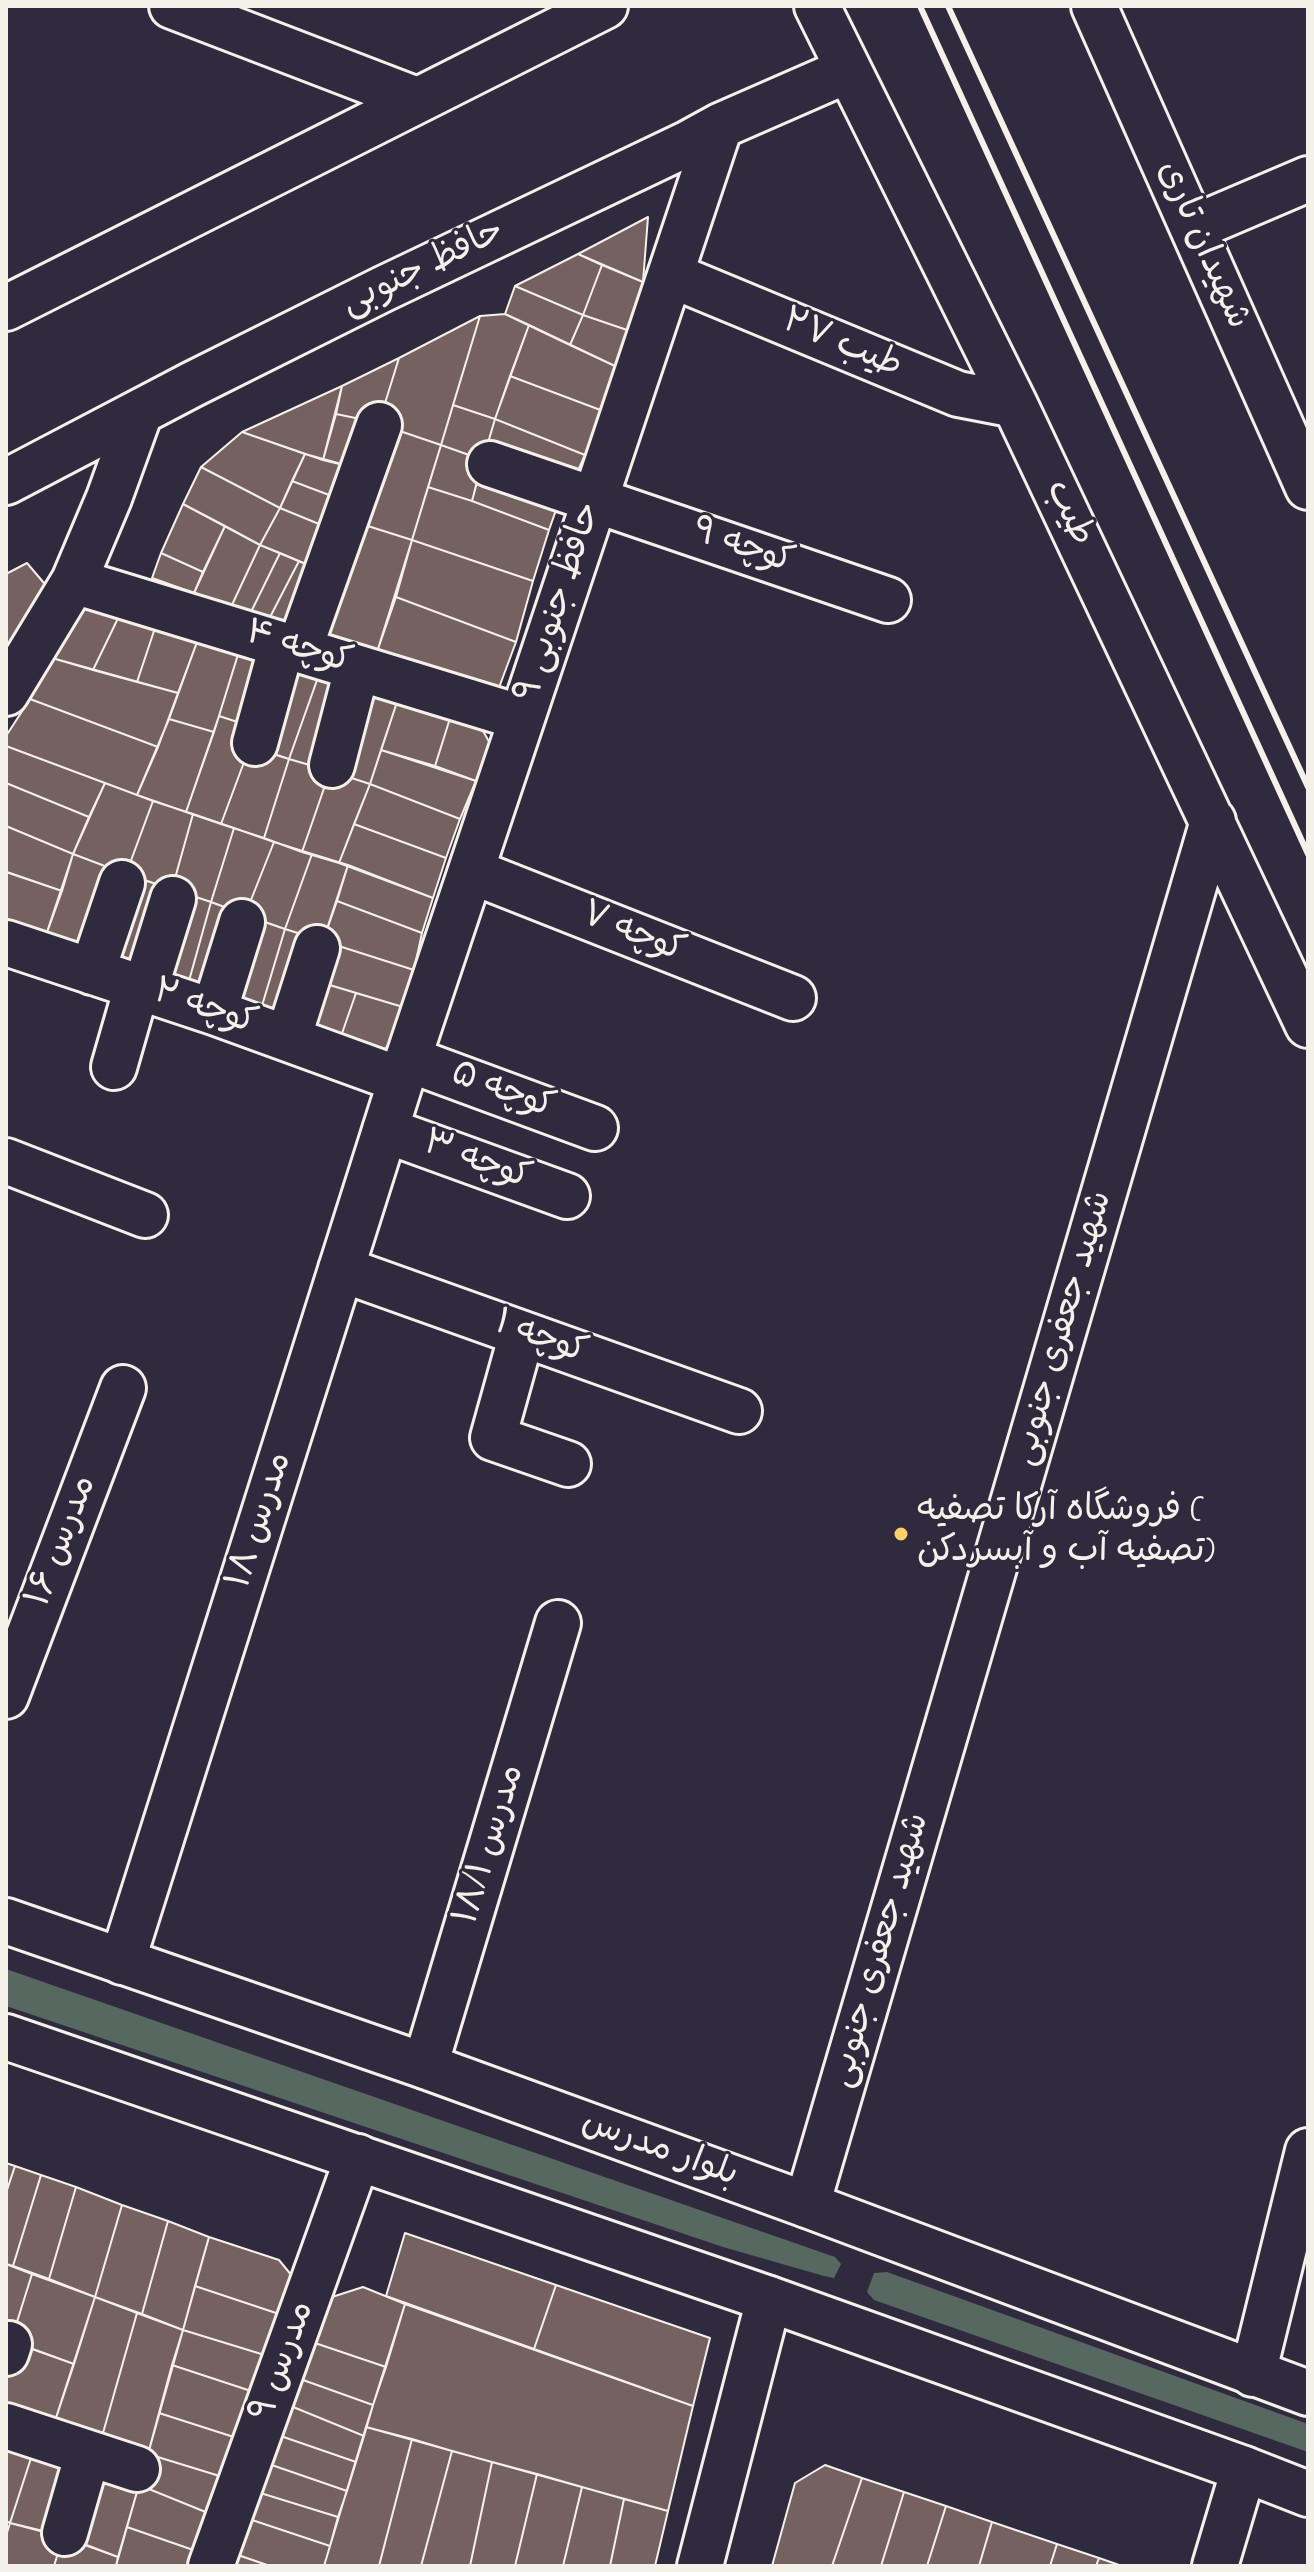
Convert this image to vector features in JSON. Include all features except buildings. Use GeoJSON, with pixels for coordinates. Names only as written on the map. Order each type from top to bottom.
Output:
{"type":"FeatureCollection","features":[{"type":"Feature","properties":{"kind":"street"},"geometry":{"type":"LineString","coordinates":[[172,6],[417,100]]}},
{"type":"Feature","properties":{"kind":"street"},"geometry":{"type":"LineString","coordinates":[[6,308],[605,6]]}},
{"type":"Feature","properties":{"kind":"street","name":"طیب"},"geometry":{"type":"LineString","coordinates":[[817,6],[1015,405],[1308,1025]]}},
{"type":"Feature","properties":{"kind":"street","name":"شهیدان تاری"},"geometry":{"type":"LineString","coordinates":[[1094,6],[1308,487]]}},
{"type":"Feature","properties":{"kind":"street","name":"حافظ جنوبی"},"geometry":{"type":"LineString","coordinates":[[6,482],[383,289],[720,126],[848,70]]}},
{"type":"Feature","properties":{"kind":"street","name":"حافظ جنوبی ۹"},"geometry":{"type":"LineString","coordinates":[[405,1069],[720,126]]}},
{"type":"Feature","properties":{"kind":"street"},"geometry":{"type":"LineString","coordinates":[[1193,228],[1308,179]]}},
{"type":"Feature","properties":{"kind":"street","name":"طیب ۲۷"},"geometry":{"type":"LineString","coordinates":[[671,275],[958,394],[1015,405]]}},
{"type":"Feature","properties":{"kind":"street"},"geometry":{"type":"LineString","coordinates":[[6,693],[74,581],[139,415]]}},
{"type":"Feature","properties":{"kind":"street"},"geometry":{"type":"LineString","coordinates":[[255,743],[379,425]]}},
{"type":"Feature","properties":{"kind":"street","name":"کوچه ۹"},"geometry":{"type":"LineString","coordinates":[[490,464],[888,600]]}},
{"type":"Feature","properties":{"kind":"street","name":"کوچه ۴"},"geometry":{"type":"LineString","coordinates":[[74,581],[522,718]]}},
{"type":"Feature","properties":{"kind":"street"},"geometry":{"type":"LineString","coordinates":[[332,765],[357,669]]}},
{"type":"Feature","properties":{"kind":"street","name":"شهید جعفری جنوبی"},"geometry":{"type":"LineString","coordinates":[[807,2205],[1213,821]]}},
{"type":"Feature","properties":{"kind":"street","name":"کوچه ۷"},"geometry":{"type":"LineString","coordinates":[[471,871],[793,998]]}},
{"type":"Feature","properties":{"kind":"street"},"geometry":{"type":"LineString","coordinates":[[92,972],[122,883]]}},
{"type":"Feature","properties":{"kind":"street"},"geometry":{"type":"LineString","coordinates":[[114,1067],[173,899]]}},
{"type":"Feature","properties":{"kind":"street"},"geometry":{"type":"LineString","coordinates":[[214,1012],[242,922]]}},
{"type":"Feature","properties":{"kind":"street","name":"کوچه ۲"},"geometry":{"type":"LineString","coordinates":[[6,943],[288,1039],[405,1069]]}},
{"type":"Feature","properties":{"kind":"street"},"geometry":{"type":"LineString","coordinates":[[288,1039],[317,948]]}},
{"type":"Feature","properties":{"kind":"street","name":"کوچه ۵"},"geometry":{"type":"LineString","coordinates":[[405,1069],[595,1128]]}},
{"type":"Feature","properties":{"kind":"street","name":"مدرس ۱۸"},"geometry":{"type":"LineString","coordinates":[[122,1962],[405,1069]]}},
{"type":"Feature","properties":{"kind":"street","name":"کوچه ۳"},"geometry":{"type":"LineString","coordinates":[[385,1130],[567,1196]]}},
{"type":"Feature","properties":{"kind":"street"},"geometry":{"type":"LineString","coordinates":[[6,1161],[145,1215]]}},
{"type":"Feature","properties":{"kind":"street","name":"کوچه ۱"},"geometry":{"type":"LineString","coordinates":[[341,1269],[739,1411]]}},
{"type":"Feature","properties":{"kind":"street"},"geometry":{"type":"LineString","coordinates":[[522,1334],[493,1438],[568,1464]]}},
{"type":"Feature","properties":{"kind":"street","name":"مدرس ۱۶"},"geometry":{"type":"LineString","coordinates":[[6,1696],[123,1388]]}},
{"type":"Feature","properties":{"kind":"street","name":"مدرس ۱۸/۱"},"geometry":{"type":"LineString","coordinates":[[425,2066],[558,1623]]}},
{"type":"Feature","properties":{"kind":"street","name":"بلوار مدرس"},"geometry":{"type":"LineString","coordinates":[[6,1921],[425,2066],[1308,2393]]}},
{"type":"Feature","properties":{"kind":"street"},"geometry":{"type":"LineString","coordinates":[[6,2037],[769,2299],[1308,2494]]}},
{"type":"Feature","properties":{"kind":"street"},"geometry":{"type":"LineString","coordinates":[[1253,2374],[1308,2151]]}},
{"type":"Feature","properties":{"kind":"street","name":"مدرس ۹"},"geometry":{"type":"LineString","coordinates":[[211,2566],[358,2157]]}},
{"type":"Feature","properties":{"kind":"street"},"geometry":{"type":"LineString","coordinates":[[700,2566],[769,2299]]}},
{"type":"Feature","properties":{"kind":"street"},"geometry":{"type":"LineString","coordinates":[[6,2426],[137,2469]]}},
{"type":"Feature","properties":{"kind":"street"},"geometry":{"type":"LineString","coordinates":[[65,2533],[88,2453]]}},
{"type":"Feature","properties":{"kind":"street"},"geometry":{"type":"LineString","coordinates":[[1215,2566],[1244,2469]]}},
{"type":"Feature","properties":{"kind":"green space"},"geometry":{"type":"Polygon","coordinates":[[[6,1969],[835,2257],[841,2264],[834,2278],[723,2247],[6,2006],[6,1969]]]}},
{"type":"Feature","properties":{"kind":"green space"},"geometry":{"type":"Polygon","coordinates":[[[887,2272],[1308,2424],[1308,2452],[874,2300],[867,2292],[874,2273],[887,2272]]]}},
{"type":"Feature","properties":{"kind":"railway"},"geometry":{"type":"LineString","coordinates":[[920,6],[1308,854]]}},
{"type":"Feature","properties":{"kind":"railway"},"geometry":{"type":"LineString","coordinates":[[948,6],[1308,787]]}},
{"type":"Feature","properties":{"kind":"place","name":"فروشگاه آرکا تصفیه ( تصفیه آب و آبسردکن)"},"geometry":{"type":"Point","coordinates":[901,1534]}}]}
